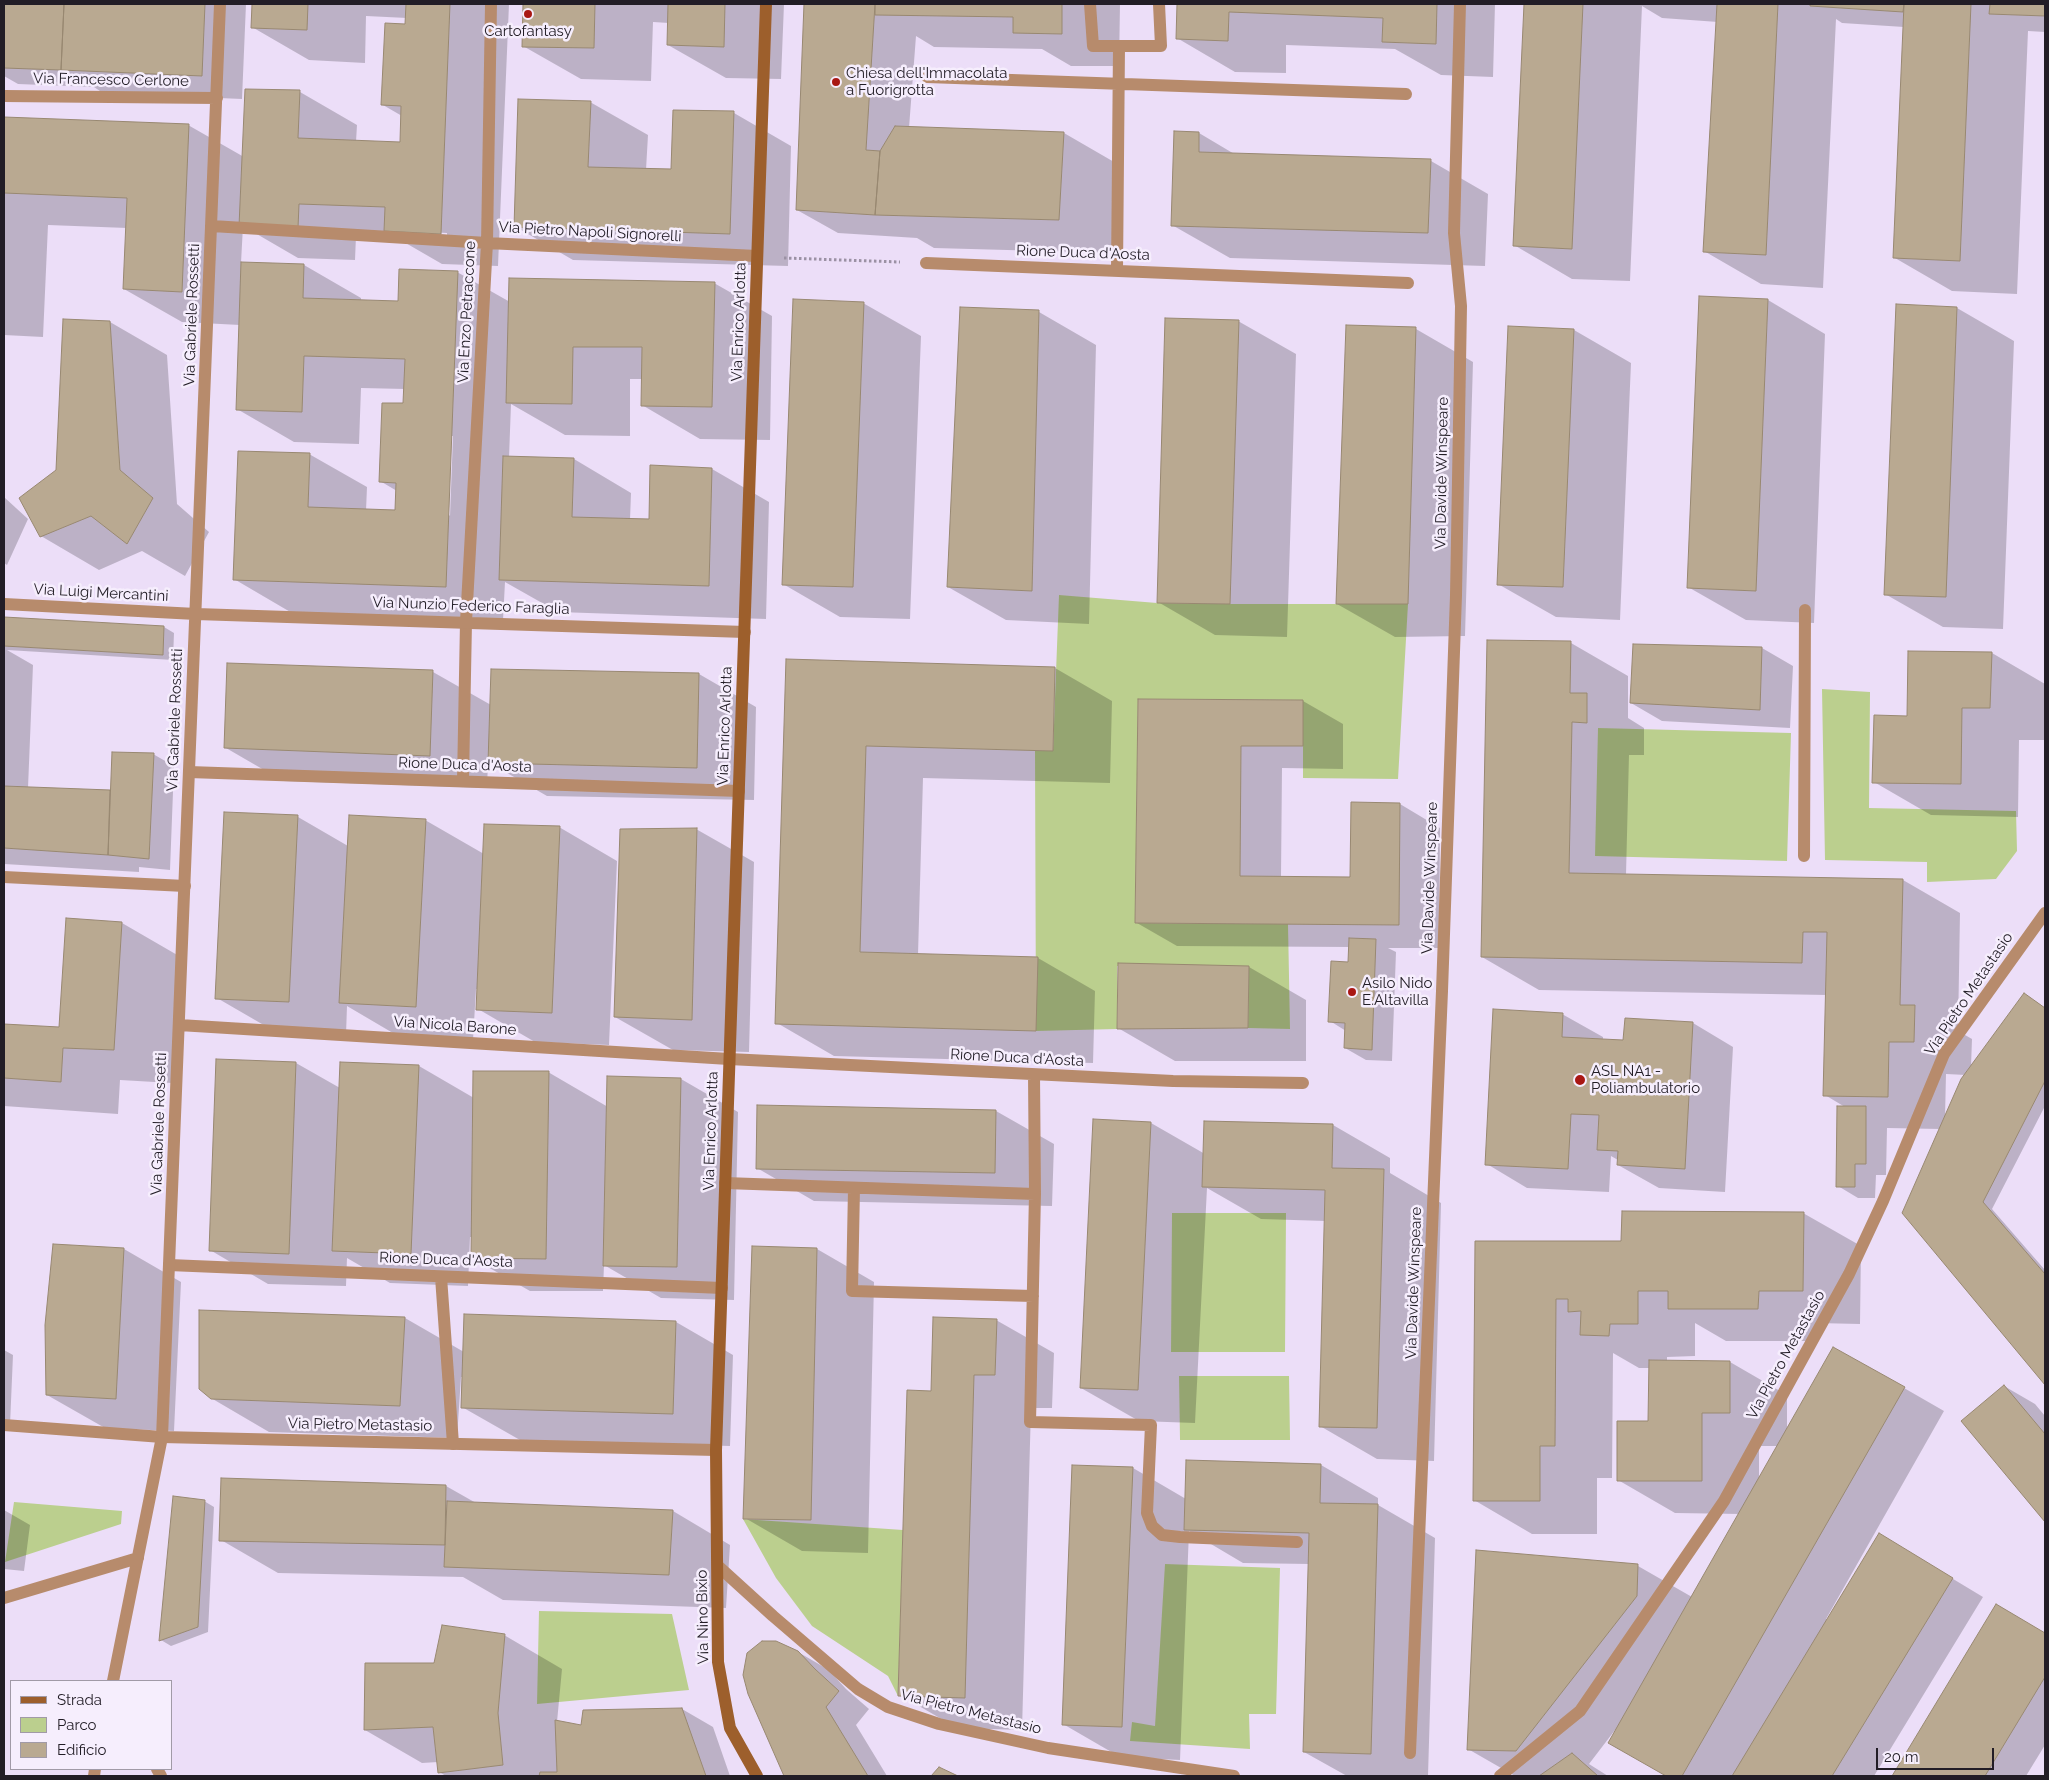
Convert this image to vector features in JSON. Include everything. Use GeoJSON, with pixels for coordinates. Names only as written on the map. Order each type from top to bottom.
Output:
{"type":"FeatureCollection","features":[{"type":"Feature","properties":{"kind":"street","name":"Via Gabriele Rossetti"},"geometry":{"type":"LineString","coordinates":[[116,1678],[162,1437],[218,98],[220,4]]}},
{"type":"Feature","properties":{"kind":"street","name":"Via Enzo Petraccone"},"geometry":{"type":"LineString","coordinates":[[463,780],[466,622],[487,243],[491,4]]}},
{"type":"Feature","properties":{"kind":"street","name":"Via Enrico Arlotta"},"geometry":{"type":"LineString","coordinates":[[716,1450],[766,4]]}},
{"type":"Feature","properties":{"kind":"street"},"geometry":{"type":"LineString","coordinates":[[1090,4],[1093,46],[1162,46],[1160,4]]}},
{"type":"Feature","properties":{"kind":"street","name":"Via Davide Winspeare"},"geometry":{"type":"LineString","coordinates":[[1410,1753],[1442,991],[1456,596],[1461,306],[1454,233],[1460,4]]}},
{"type":"Feature","properties":{"kind":"street"},"geometry":{"type":"LineString","coordinates":[[1117,271],[1119,46]]}},
{"type":"Feature","properties":{"kind":"street"},"geometry":{"type":"LineString","coordinates":[[927,77],[1406,94]]}},
{"type":"Feature","properties":{"kind":"street","name":"Via Francesco Cerlone"},"geometry":{"type":"LineString","coordinates":[[4,96],[218,98]]}},
{"type":"Feature","properties":{"kind":"street","name":"Via Pietro Napoli Signorelli"},"geometry":{"type":"LineString","coordinates":[[212,226],[487,243],[757,256]]}},
{"type":"Feature","properties":{"kind":"street","name":"Rione Duca d'Aosta"},"geometry":{"type":"LineString","coordinates":[[926,263],[1408,283]]}},
{"type":"Feature","properties":{"kind":"street","name":"Via Luigi Mercantini"},"geometry":{"type":"LineString","coordinates":[[4,604],[196,614]]}},
{"type":"Feature","properties":{"kind":"street"},"geometry":{"type":"LineString","coordinates":[[1804,856],[1805,610]]}},
{"type":"Feature","properties":{"kind":"street","name":"Via Nunzio Federico Faraglia"},"geometry":{"type":"LineString","coordinates":[[196,614],[745,632]]}},
{"type":"Feature","properties":{"kind":"street","name":"Rione Duca d'Aosta"},"geometry":{"type":"LineString","coordinates":[[189,772],[739,791]]}},
{"type":"Feature","properties":{"kind":"street"},"geometry":{"type":"LineString","coordinates":[[4,877],[185,886]]}},
{"type":"Feature","properties":{"kind":"street","name":"Via Pietro Metastasio"},"geometry":{"type":"LineString","coordinates":[[1500,1776],[1580,1711],[1724,1501],[1849,1274],[1883,1201],[1944,1054],[2045,913]]}},
{"type":"Feature","properties":{"kind":"street","name":"Via Nicola Barone"},"geometry":{"type":"LineString","coordinates":[[179,1025],[729,1059]]}},
{"type":"Feature","properties":{"kind":"street","name":"Rione Duca d'Aosta"},"geometry":{"type":"LineString","coordinates":[[729,1059],[1173,1081],[1303,1083]]}},
{"type":"Feature","properties":{"kind":"street"},"geometry":{"type":"LineString","coordinates":[[1034,1075],[1035,1194],[1030,1422],[1151,1425],[1148,1513],[1152,1526],[1162,1535],[1297,1542]]}},
{"type":"Feature","properties":{"kind":"street"},"geometry":{"type":"LineString","coordinates":[[726,1183],[1035,1194]]}},
{"type":"Feature","properties":{"kind":"street"},"geometry":{"type":"LineString","coordinates":[[854,1188],[852,1291],[1033,1296]]}},
{"type":"Feature","properties":{"kind":"street","name":"Rione Duca d'Aosta"},"geometry":{"type":"LineString","coordinates":[[169,1265],[722,1288]]}},
{"type":"Feature","properties":{"kind":"street"},"geometry":{"type":"LineString","coordinates":[[441,1277],[453,1444]]}},
{"type":"Feature","properties":{"kind":"street","name":"Via Pietro Metastasio"},"geometry":{"type":"LineString","coordinates":[[4,1425],[162,1437],[716,1450]]}},
{"type":"Feature","properties":{"kind":"street","name":"Via Nino Bixio"},"geometry":{"type":"LineString","coordinates":[[716,1450],[718,1662],[730,1728],[757,1776]]}},
{"type":"Feature","properties":{"kind":"street"},"geometry":{"type":"LineString","coordinates":[[4,1598],[138,1558]]}},
{"type":"Feature","properties":{"kind":"street","name":"Via Pietro Metastasio"},"geometry":{"type":"LineString","coordinates":[[718,1566],[858,1689],[888,1707],[939,1724],[1048,1748],[1234,1776]]}},
{"type":"Feature","properties":{"kind":"path"},"geometry":{"type":"LineString","coordinates":[[757,256],[926,263]]}},
{"type":"Feature","properties":{"kind":"green space"},"geometry":{"type":"Polygon","coordinates":[[[1059,595],[1157,603],[1408,604],[1398,779],[1303,778],[1303,700],[1138,699],[1135,923],[1288,924],[1290,1029],[1248,1028],[1249,966],[1117,966],[1117,1029],[1036,1031],[1035,751],[1053,750],[1059,595]]]}},
{"type":"Feature","properties":{"kind":"green space"},"geometry":{"type":"Polygon","coordinates":[[[1822,689],[1870,692],[1869,808],[2016,811],[2017,851],[1996,879],[1927,882],[1927,862],[1825,860],[1822,689]]]}},
{"type":"Feature","properties":{"kind":"green space"},"geometry":{"type":"Polygon","coordinates":[[[1598,728],[1791,733],[1787,861],[1595,856],[1598,728]]]}},
{"type":"Feature","properties":{"kind":"green space"},"geometry":{"type":"Polygon","coordinates":[[[1172,1213],[1286,1213],[1285,1352],[1171,1352],[1172,1213]]]}},
{"type":"Feature","properties":{"kind":"green space"},"geometry":{"type":"Polygon","coordinates":[[[1179,1376],[1289,1376],[1290,1440],[1180,1440],[1179,1376]]]}},
{"type":"Feature","properties":{"kind":"green space"},"geometry":{"type":"Polygon","coordinates":[[[14,1502],[122,1511],[121,1524],[5,1562],[14,1502]]]}},
{"type":"Feature","properties":{"kind":"green space"},"geometry":{"type":"Polygon","coordinates":[[[743,1519],[903,1530],[898,1696],[888,1676],[812,1626],[776,1578],[743,1519]]]}},
{"type":"Feature","properties":{"kind":"green space"},"geometry":{"type":"Polygon","coordinates":[[[1165,1564],[1280,1568],[1276,1714],[1249,1714],[1250,1749],[1130,1741],[1132,1722],[1155,1726],[1165,1564]]]}},
{"type":"Feature","properties":{"kind":"green space"},"geometry":{"type":"Polygon","coordinates":[[[539,1611],[672,1614],[689,1690],[537,1704],[539,1611]]]}},
{"type":"Feature","properties":{"kind":"building"},"geometry":{"type":"Polygon","coordinates":[[[4,4],[64,4],[61,70],[4,68],[4,4]]]}},
{"type":"Feature","properties":{"kind":"building"},"geometry":{"type":"Polygon","coordinates":[[[64,4],[205,4],[202,76],[61,70],[64,4]]]}},
{"type":"Feature","properties":{"kind":"building"},"geometry":{"type":"Polygon","coordinates":[[[252,4],[308,4],[307,30],[251,28],[252,4]]]}},
{"type":"Feature","properties":{"kind":"building"},"geometry":{"type":"Polygon","coordinates":[[[406,4],[450,4],[441,234],[384,231],[385,207],[299,204],[298,228],[239,226],[245,89],[300,90],[298,138],[400,142],[401,106],[381,105],[385,23],[405,24],[406,4]]]}},
{"type":"Feature","properties":{"kind":"building"},"geometry":{"type":"Polygon","coordinates":[[[523,4],[595,4],[594,48],[522,47],[523,4]]]}},
{"type":"Feature","properties":{"kind":"building"},"geometry":{"type":"Polygon","coordinates":[[[668,4],[725,4],[724,47],[667,45],[668,4]]]}},
{"type":"Feature","properties":{"kind":"building","name":"Chiesa dell'Immacolata a Fuorigrotta"},"geometry":{"type":"Polygon","coordinates":[[[804,4],[875,4],[866,150],[880,151],[875,215],[796,210],[804,4]]]}},
{"type":"Feature","properties":{"kind":"building"},"geometry":{"type":"Polygon","coordinates":[[[875,4],[1062,4],[1062,34],[1013,33],[1013,17],[875,15],[875,4]]]}},
{"type":"Feature","properties":{"kind":"building"},"geometry":{"type":"Polygon","coordinates":[[[1177,4],[1437,4],[1436,44],[1382,42],[1383,18],[1229,12],[1228,41],[1176,39],[1177,4]]]}},
{"type":"Feature","properties":{"kind":"building"},"geometry":{"type":"Polygon","coordinates":[[[1524,4],[1583,4],[1572,249],[1513,246],[1524,4]]]}},
{"type":"Feature","properties":{"kind":"building"},"geometry":{"type":"Polygon","coordinates":[[[1717,4],[1778,4],[1766,255],[1703,252],[1717,4]]]}},
{"type":"Feature","properties":{"kind":"building"},"geometry":{"type":"Polygon","coordinates":[[[1810,4],[1904,4],[1903,12],[1810,6],[1810,4]]]}},
{"type":"Feature","properties":{"kind":"building"},"geometry":{"type":"Polygon","coordinates":[[[1904,4],[1971,4],[1960,261],[1893,258],[1904,4]]]}},
{"type":"Feature","properties":{"kind":"building"},"geometry":{"type":"Polygon","coordinates":[[[1990,4],[2045,4],[2045,16],[1989,14],[1990,4]]]}},
{"type":"Feature","properties":{"kind":"building"},"geometry":{"type":"Polygon","coordinates":[[[518,99],[591,101],[588,167],[671,169],[673,110],[734,111],[730,234],[514,227],[518,99]]]}},
{"type":"Feature","properties":{"kind":"building"},"geometry":{"type":"Polygon","coordinates":[[[4,117],[189,124],[182,292],[123,289],[127,198],[4,193],[4,117]]]}},
{"type":"Feature","properties":{"kind":"building"},"geometry":{"type":"Polygon","coordinates":[[[895,126],[1064,132],[1059,220],[875,215],[880,151],[895,126]]]}},
{"type":"Feature","properties":{"kind":"building"},"geometry":{"type":"Polygon","coordinates":[[[1174,131],[1199,132],[1199,152],[1431,159],[1428,233],[1171,226],[1174,131]]]}},
{"type":"Feature","properties":{"kind":"building"},"geometry":{"type":"Polygon","coordinates":[[[241,262],[304,264],[303,298],[398,301],[399,269],[458,271],[446,587],[233,580],[238,451],[310,453],[308,507],[395,510],[396,483],[379,482],[382,403],[403,403],[405,359],[304,356],[302,412],[236,410],[241,262]]]}},
{"type":"Feature","properties":{"kind":"building"},"geometry":{"type":"Polygon","coordinates":[[[509,278],[715,282],[712,407],[641,406],[642,347],[573,347],[572,404],[506,403],[509,278]]]}},
{"type":"Feature","properties":{"kind":"building"},"geometry":{"type":"Polygon","coordinates":[[[1699,296],[1768,299],[1756,591],[1687,588],[1699,296]]]}},
{"type":"Feature","properties":{"kind":"building"},"geometry":{"type":"Polygon","coordinates":[[[793,299],[864,302],[853,587],[782,585],[793,299]]]}},
{"type":"Feature","properties":{"kind":"building"},"geometry":{"type":"Polygon","coordinates":[[[1896,304],[1957,307],[1946,597],[1884,595],[1896,304]]]}},
{"type":"Feature","properties":{"kind":"building"},"geometry":{"type":"Polygon","coordinates":[[[960,307],[1039,310],[1032,591],[947,587],[960,307]]]}},
{"type":"Feature","properties":{"kind":"building"},"geometry":{"type":"Polygon","coordinates":[[[1165,318],[1239,320],[1230,604],[1157,603],[1165,318]]]}},
{"type":"Feature","properties":{"kind":"building"},"geometry":{"type":"Polygon","coordinates":[[[63,319],[110,321],[120,470],[153,498],[127,544],[91,516],[40,537],[19,498],[56,470],[63,319]]]}},
{"type":"Feature","properties":{"kind":"building"},"geometry":{"type":"Polygon","coordinates":[[[1346,325],[1416,327],[1408,604],[1336,604],[1346,325]]]}},
{"type":"Feature","properties":{"kind":"building"},"geometry":{"type":"Polygon","coordinates":[[[1508,326],[1574,329],[1563,587],[1497,585],[1508,326]]]}},
{"type":"Feature","properties":{"kind":"building"},"geometry":{"type":"Polygon","coordinates":[[[503,456],[574,458],[572,517],[649,519],[650,465],[712,468],[709,586],[499,580],[503,456]]]}},
{"type":"Feature","properties":{"kind":"building"},"geometry":{"type":"Polygon","coordinates":[[[4,617],[164,626],[163,655],[4,646],[4,617]]]}},
{"type":"Feature","properties":{"kind":"building"},"geometry":{"type":"Polygon","coordinates":[[[1487,640],[1571,641],[1570,693],[1587,693],[1587,723],[1572,722],[1569,873],[1903,879],[1900,1005],[1915,1005],[1914,1042],[1889,1042],[1888,1097],[1823,1096],[1827,932],[1803,932],[1802,963],[1481,957],[1487,640]]]}},
{"type":"Feature","properties":{"kind":"building"},"geometry":{"type":"Polygon","coordinates":[[[1633,644],[1762,647],[1760,710],[1630,703],[1633,644]]]}},
{"type":"Feature","properties":{"kind":"building"},"geometry":{"type":"Polygon","coordinates":[[[1908,651],[1992,652],[1990,708],[1962,708],[1961,784],[1872,783],[1874,715],[1907,716],[1908,651]]]}},
{"type":"Feature","properties":{"kind":"building"},"geometry":{"type":"Polygon","coordinates":[[[786,659],[1055,667],[1053,751],[866,746],[860,952],[1038,957],[1036,1031],[775,1024],[786,659]]]}},
{"type":"Feature","properties":{"kind":"building"},"geometry":{"type":"Polygon","coordinates":[[[227,663],[433,670],[430,756],[224,748],[227,663]]]}},
{"type":"Feature","properties":{"kind":"building"},"geometry":{"type":"Polygon","coordinates":[[[491,669],[699,673],[697,768],[488,763],[491,669]]]}},
{"type":"Feature","properties":{"kind":"building"},"geometry":{"type":"Polygon","coordinates":[[[1138,699],[1303,700],[1303,746],[1241,746],[1240,876],[1350,877],[1351,802],[1400,803],[1399,925],[1135,923],[1138,699]]]}},
{"type":"Feature","properties":{"kind":"building"},"geometry":{"type":"Polygon","coordinates":[[[112,752],[154,753],[149,859],[108,855],[112,752]]]}},
{"type":"Feature","properties":{"kind":"building"},"geometry":{"type":"Polygon","coordinates":[[[4,786],[110,790],[108,855],[4,848],[4,786]]]}},
{"type":"Feature","properties":{"kind":"building"},"geometry":{"type":"Polygon","coordinates":[[[224,812],[298,815],[289,1002],[215,999],[224,812]]]}},
{"type":"Feature","properties":{"kind":"building"},"geometry":{"type":"Polygon","coordinates":[[[349,815],[426,819],[416,1007],[339,1003],[349,815]]]}},
{"type":"Feature","properties":{"kind":"building"},"geometry":{"type":"Polygon","coordinates":[[[484,824],[560,826],[552,1013],[476,1010],[484,824]]]}},
{"type":"Feature","properties":{"kind":"building"},"geometry":{"type":"Polygon","coordinates":[[[697,828],[692,1020],[614,1017],[620,829],[697,828]]]}},
{"type":"Feature","properties":{"kind":"building"},"geometry":{"type":"Polygon","coordinates":[[[66,918],[122,922],[114,1050],[63,1048],[61,1082],[4,1078],[4,1024],[59,1027],[66,918]]]}},
{"type":"Feature","properties":{"kind":"building","name":"Asilo Nido E.Altavilla"},"geometry":{"type":"Polygon","coordinates":[[[1349,938],[1376,939],[1372,1050],[1344,1048],[1345,1023],[1328,1022],[1331,961],[1348,962],[1349,938]]]}},
{"type":"Feature","properties":{"kind":"building"},"geometry":{"type":"Polygon","coordinates":[[[1118,963],[1249,966],[1248,1028],[1117,1029],[1118,963]]]}},
{"type":"Feature","properties":{"kind":"building"},"geometry":{"type":"Polygon","coordinates":[[[2024,993],[2045,1008],[2045,1081],[1983,1202],[2045,1274],[2045,1385],[1902,1213],[1961,1079],[2024,993]]]}},
{"type":"Feature","properties":{"kind":"building"},"geometry":{"type":"Polygon","coordinates":[[[1493,1009],[1563,1013],[1562,1037],[1623,1040],[1625,1018],[1693,1022],[1685,1169],[1617,1165],[1618,1151],[1597,1150],[1599,1115],[1571,1114],[1568,1169],[1485,1165],[1493,1009]]]}},
{"type":"Feature","properties":{"kind":"building"},"geometry":{"type":"Polygon","coordinates":[[[216,1059],[296,1062],[289,1254],[209,1251],[216,1059]]]}},
{"type":"Feature","properties":{"kind":"building"},"geometry":{"type":"Polygon","coordinates":[[[340,1062],[419,1065],[411,1254],[332,1251],[340,1062]]]}},
{"type":"Feature","properties":{"kind":"building"},"geometry":{"type":"Polygon","coordinates":[[[473,1071],[549,1071],[546,1259],[471,1258],[473,1071]]]}},
{"type":"Feature","properties":{"kind":"building"},"geometry":{"type":"Polygon","coordinates":[[[607,1076],[681,1078],[677,1267],[603,1266],[607,1076]]]}},
{"type":"Feature","properties":{"kind":"building"},"geometry":{"type":"Polygon","coordinates":[[[757,1105],[996,1110],[995,1173],[756,1169],[757,1105]]]}},
{"type":"Feature","properties":{"kind":"building"},"geometry":{"type":"Polygon","coordinates":[[[1837,1106],[1866,1106],[1866,1164],[1855,1164],[1855,1187],[1836,1187],[1837,1106]]]}},
{"type":"Feature","properties":{"kind":"building"},"geometry":{"type":"Polygon","coordinates":[[[1093,1119],[1151,1122],[1138,1390],[1080,1388],[1093,1119]]]}},
{"type":"Feature","properties":{"kind":"building"},"geometry":{"type":"Polygon","coordinates":[[[1204,1121],[1333,1124],[1332,1168],[1384,1169],[1377,1428],[1319,1427],[1325,1190],[1202,1187],[1204,1121]]]}},
{"type":"Feature","properties":{"kind":"building"},"geometry":{"type":"Polygon","coordinates":[[[1622,1211],[1804,1212],[1803,1291],[1759,1291],[1758,1309],[1668,1309],[1668,1291],[1638,1291],[1638,1324],[1610,1324],[1609,1336],[1580,1335],[1581,1311],[1568,1312],[1568,1299],[1556,1299],[1555,1446],[1540,1446],[1540,1501],[1473,1501],[1475,1241],[1621,1241],[1622,1211]]]}},
{"type":"Feature","properties":{"kind":"building"},"geometry":{"type":"Polygon","coordinates":[[[53,1244],[124,1248],[116,1399],[46,1395],[45,1325],[53,1244]]]}},
{"type":"Feature","properties":{"kind":"building"},"geometry":{"type":"Polygon","coordinates":[[[752,1246],[817,1248],[811,1520],[743,1519],[752,1246]]]}},
{"type":"Feature","properties":{"kind":"building"},"geometry":{"type":"Polygon","coordinates":[[[199,1310],[405,1317],[400,1406],[211,1399],[199,1389],[199,1310]]]}},
{"type":"Feature","properties":{"kind":"building"},"geometry":{"type":"Polygon","coordinates":[[[464,1314],[676,1321],[673,1414],[461,1408],[464,1314]]]}},
{"type":"Feature","properties":{"kind":"building"},"geometry":{"type":"Polygon","coordinates":[[[933,1317],[997,1319],[995,1375],[974,1375],[965,1698],[898,1696],[907,1390],[931,1391],[933,1317]]]}},
{"type":"Feature","properties":{"kind":"building"},"geometry":{"type":"Polygon","coordinates":[[[1833,1347],[1905,1387],[1682,1776],[1666,1776],[1608,1743],[1833,1347]]]}},
{"type":"Feature","properties":{"kind":"building"},"geometry":{"type":"Polygon","coordinates":[[[1649,1360],[1730,1361],[1730,1413],[1702,1413],[1702,1481],[1617,1481],[1617,1421],[1648,1421],[1649,1360]]]}},
{"type":"Feature","properties":{"kind":"building"},"geometry":{"type":"Polygon","coordinates":[[[2004,1385],[2045,1434],[2045,1522],[1961,1421],[2004,1385]]]}},
{"type":"Feature","properties":{"kind":"building"},"geometry":{"type":"Polygon","coordinates":[[[1186,1460],[1321,1464],[1320,1503],[1378,1504],[1371,1754],[1303,1752],[1309,1533],[1184,1530],[1186,1460]]]}},
{"type":"Feature","properties":{"kind":"building"},"geometry":{"type":"Polygon","coordinates":[[[1072,1465],[1133,1467],[1122,1727],[1062,1725],[1072,1465]]]}},
{"type":"Feature","properties":{"kind":"building"},"geometry":{"type":"Polygon","coordinates":[[[221,1478],[446,1485],[445,1545],[219,1541],[221,1478]]]}},
{"type":"Feature","properties":{"kind":"building"},"geometry":{"type":"Polygon","coordinates":[[[173,1496],[205,1500],[198,1627],[159,1641],[173,1496]]]}},
{"type":"Feature","properties":{"kind":"building"},"geometry":{"type":"Polygon","coordinates":[[[447,1501],[673,1510],[669,1575],[444,1567],[447,1501]]]}},
{"type":"Feature","properties":{"kind":"building"},"geometry":{"type":"Polygon","coordinates":[[[1879,1533],[1953,1578],[1832,1776],[1732,1776],[1879,1533]]]}},
{"type":"Feature","properties":{"kind":"building"},"geometry":{"type":"Polygon","coordinates":[[[1476,1550],[1638,1564],[1637,1596],[1516,1751],[1467,1750],[1476,1550]]]}},
{"type":"Feature","properties":{"kind":"building"},"geometry":{"type":"Polygon","coordinates":[[[1996,1604],[2045,1633],[2045,1677],[1985,1776],[1892,1776],[1996,1604]]]}},
{"type":"Feature","properties":{"kind":"building"},"geometry":{"type":"Polygon","coordinates":[[[442,1625],[505,1634],[498,1713],[503,1765],[438,1773],[433,1727],[364,1730],[365,1663],[434,1663],[442,1625]]]}},
{"type":"Feature","properties":{"kind":"building"},"geometry":{"type":"Polygon","coordinates":[[[762,1641],[776,1641],[798,1651],[839,1691],[826,1707],[868,1776],[784,1776],[748,1694],[743,1675],[747,1653],[762,1641]]]}},
{"type":"Feature","properties":{"kind":"building"},"geometry":{"type":"Polygon","coordinates":[[[682,1708],[706,1776],[539,1776],[540,1772],[557,1772],[555,1720],[581,1725],[583,1710],[682,1708]]]}},
{"type":"Feature","properties":{"kind":"building"},"geometry":{"type":"Polygon","coordinates":[[[1572,1753],[1598,1776],[1539,1776],[1572,1753]]]}},
{"type":"Feature","properties":{"kind":"building"},"geometry":{"type":"Polygon","coordinates":[[[939,1767],[958,1776],[931,1776],[939,1767]]]}},
{"type":"Feature","properties":{"kind":"place","name":"Cartofantasy"},"geometry":{"type":"Point","coordinates":[528,14]}},
{"type":"Feature","properties":{"kind":"place","name":"Chiesa dell'Immacolata a Fuorigrotta"},"geometry":{"type":"Point","coordinates":[836,82]}},
{"type":"Feature","properties":{"kind":"place","name":"Asilo Nido E.Altavilla"},"geometry":{"type":"Point","coordinates":[1352,992]}},
{"type":"Feature","properties":{"kind":"place","name":"ASL NA1 - Poliambulatorio"},"geometry":{"type":"Point","coordinates":[1580,1080]}}]}
